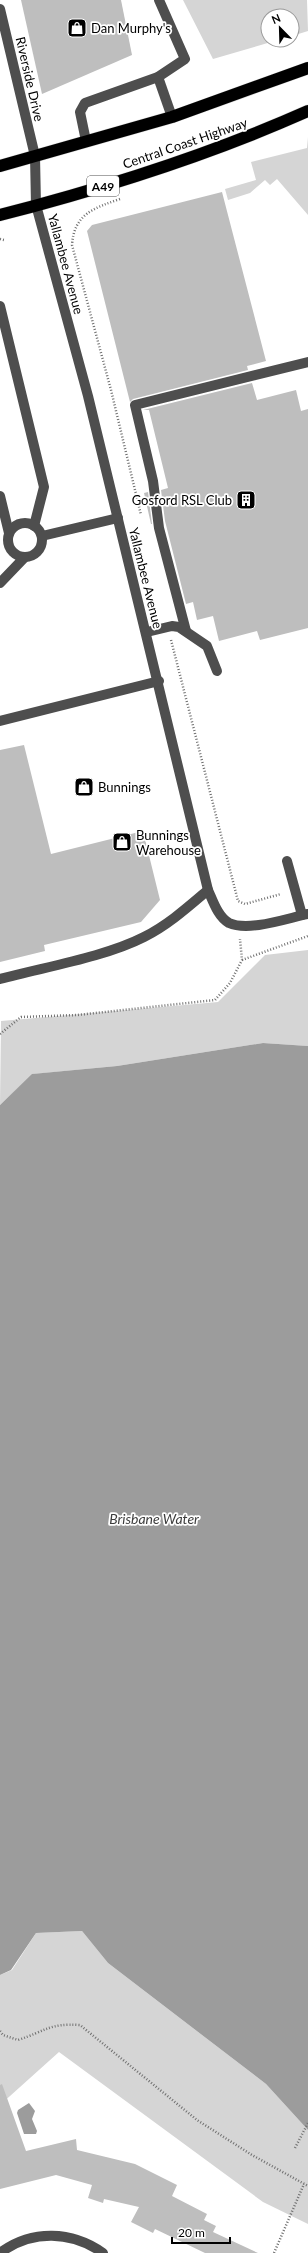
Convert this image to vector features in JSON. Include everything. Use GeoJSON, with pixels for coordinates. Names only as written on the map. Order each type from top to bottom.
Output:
{"type":"FeatureCollection","features":[{"type":"Feature","properties":{"kind":"highway"},"geometry":{"type":"LineString","coordinates":[[0,166],[172,117],[308,68]]}},
{"type":"Feature","properties":{"kind":"highway","name":"Central Coast Highway"},"geometry":{"type":"LineString","coordinates":[[0,215],[204,152],[308,111]]}},
{"type":"Feature","properties":{"kind":"street"},"geometry":{"type":"LineString","coordinates":[[86,141],[80,112],[85,103],[158,77],[185,59],[159,0]]}},
{"type":"Feature","properties":{"kind":"street","name":"Riverside Drive"},"geometry":{"type":"LineString","coordinates":[[0,9],[34,156]]}},
{"type":"Feature","properties":{"kind":"street"},"geometry":{"type":"LineString","coordinates":[[158,77],[172,117]]}},
{"type":"Feature","properties":{"kind":"street","name":"Yallambee Avenue"},"geometry":{"type":"LineString","coordinates":[[34,156],[36,205],[88,396],[159,681],[208,890],[215,908],[228,922],[238,925]]}},
{"type":"Feature","properties":{"kind":"street"},"geometry":{"type":"LineString","coordinates":[[0,306],[44,487],[34,526]]}},
{"type":"Feature","properties":{"kind":"street"},"geometry":{"type":"LineString","coordinates":[[186,631],[159,528],[153,481],[135,405],[308,362]]}},
{"type":"Feature","properties":{"kind":"street"},"geometry":{"type":"LineString","coordinates":[[0,496],[5,536],[10,550],[14,554],[24,558]]}},
{"type":"Feature","properties":{"kind":"street"},"geometry":{"type":"LineString","coordinates":[[42,536],[118,518]]}},
{"type":"Feature","properties":{"kind":"street"},"geometry":{"type":"LineString","coordinates":[[0,583],[24,558],[34,555],[38,551],[41,546],[42,536],[34,526],[29,523],[17,525],[5,536]]}},
{"type":"Feature","properties":{"kind":"street"},"geometry":{"type":"LineString","coordinates":[[146,632],[172,626],[186,631],[207,646],[217,671]]}},
{"type":"Feature","properties":{"kind":"street"},"geometry":{"type":"LineString","coordinates":[[0,721],[159,681]]}},
{"type":"Feature","properties":{"kind":"street"},"geometry":{"type":"LineString","coordinates":[[238,925],[263,924],[305,914],[295,890],[287,860]]}},
{"type":"Feature","properties":{"kind":"street"},"geometry":{"type":"LineString","coordinates":[[0,979],[100,952],[144,937],[172,920],[208,890]]}},
{"type":"Feature","properties":{"kind":"street"},"geometry":{"type":"LineString","coordinates":[[0,2253],[21,2241],[48,2235],[75,2238],[90,2244],[103,2253]]}},
{"type":"Feature","properties":{"kind":"path"},"geometry":{"type":"LineString","coordinates":[[84,216],[73,230],[72,245],[111,390],[142,517]]}},
{"type":"Feature","properties":{"kind":"path"},"geometry":{"type":"LineString","coordinates":[[172,641],[238,901],[245,904],[295,890]]}},
{"type":"Feature","properties":{"kind":"path"},"geometry":{"type":"LineString","coordinates":[[0,1034],[21,1017],[77,1015],[215,1000],[230,983],[242,960],[238,925]]}},
{"type":"Feature","properties":{"kind":"path"},"geometry":{"type":"LineString","coordinates":[[242,960],[308,936]]}},
{"type":"Feature","properties":{"kind":"path"},"geometry":{"type":"LineString","coordinates":[[0,2031],[3,2035],[18,2040],[60,2024],[80,2025],[197,2120],[252,2155],[308,2186]]}},
{"type":"Feature","properties":{"kind":"path"},"geometry":{"type":"LineString","coordinates":[[295,2148],[308,2123]]}},
{"type":"Feature","properties":{"kind":"path"},"geometry":{"type":"LineString","coordinates":[[274,2253],[304,2184]]}},
{"type":"Feature","properties":{"kind":"shaded area"},"geometry":{"type":"Polygon","coordinates":[[[183,0],[307,0],[308,31],[300,34],[300,8],[260,8],[260,45],[213,59],[183,0]]]}},
{"type":"Feature","properties":{"kind":"shaded area"},"geometry":{"type":"Polygon","coordinates":[[[308,137],[308,215],[277,179],[270,185],[265,180],[250,193],[228,200],[225,189],[256,180],[251,162],[307,148],[308,137]]]}},
{"type":"Feature","properties":{"kind":"shaded area"},"geometry":{"type":"Polygon","coordinates":[[[308,950],[308,1046],[263,1043],[117,1066],[33,1074],[0,1105],[1,1021],[218,1002],[265,955],[308,950]]]}},
{"type":"Feature","properties":{"kind":"shaded area"},"geometry":{"type":"Polygon","coordinates":[[[82,1931],[108,1963],[266,2084],[308,2130],[308,2224],[263,2202],[59,2052],[0,2105],[0,1975],[12,1970],[36,1933],[82,1931]]]}},
{"type":"Feature","properties":{"kind":"water","name":"Brisbane Water"},"geometry":{"type":"Polygon","coordinates":[[[263,1043],[308,1046],[308,2130],[266,2084],[108,1963],[82,1931],[36,1933],[11,1970],[0,1975],[0,1105],[32,1074],[117,1066],[263,1043]]]}},
{"type":"Feature","properties":{"kind":"water"},"geometry":{"type":"Polygon","coordinates":[[[29,2103],[35,2111],[32,2119],[37,2131],[36,2134],[24,2134],[17,2113],[18,2110],[29,2103]]]}},
{"type":"Feature","properties":{"kind":"building","name":"Dan Murphy's"},"geometry":{"type":"Polygon","coordinates":[[[21,0],[121,0],[132,55],[42,94],[21,0]]]}},
{"type":"Feature","properties":{"kind":"building"},"geometry":{"type":"Polygon","coordinates":[[[222,192],[266,361],[247,366],[248,370],[133,399],[130,402],[87,231],[92,225],[222,192]]]}},
{"type":"Feature","properties":{"kind":"building","name":"Gosford RSL Club"},"geometry":{"type":"Polygon","coordinates":[[[252,383],[257,400],[296,390],[301,411],[308,409],[308,628],[260,640],[257,631],[219,641],[213,616],[197,620],[193,602],[186,604],[165,521],[161,490],[168,488],[149,410],[143,410],[252,383]]]}},
{"type":"Feature","properties":{"kind":"building"},"geometry":{"type":"Polygon","coordinates":[[[148,492],[152,524],[144,493],[148,492]]]}},
{"type":"Feature","properties":{"kind":"building","name":"Bunnings Warehouse"},"geometry":{"type":"Polygon","coordinates":[[[24,745],[51,854],[143,831],[160,900],[141,922],[44,945],[45,951],[0,962],[0,750],[24,745]]]}},
{"type":"Feature","properties":{"kind":"building"},"geometry":{"type":"Polygon","coordinates":[[[2,2084],[26,2151],[76,2139],[77,2150],[135,2164],[177,2185],[172,2196],[207,2214],[204,2220],[216,2226],[213,2232],[258,2253],[205,2253],[155,2229],[153,2233],[131,2222],[139,2207],[104,2199],[103,2203],[88,2198],[92,2185],[56,2175],[0,2189],[0,2085],[2,2084]]]}},
{"type":"Feature","properties":{"kind":"place","name":"Dan Murphy's"},"geometry":{"type":"Point","coordinates":[77,28]}},
{"type":"Feature","properties":{"kind":"place","name":"Gosford RSL Club"},"geometry":{"type":"Point","coordinates":[246,500]}},
{"type":"Feature","properties":{"kind":"place","name":"Bunnings"},"geometry":{"type":"Point","coordinates":[84,787]}},
{"type":"Feature","properties":{"kind":"place","name":"Bunnings Warehouse"},"geometry":{"type":"Point","coordinates":[122,842]}}]}
